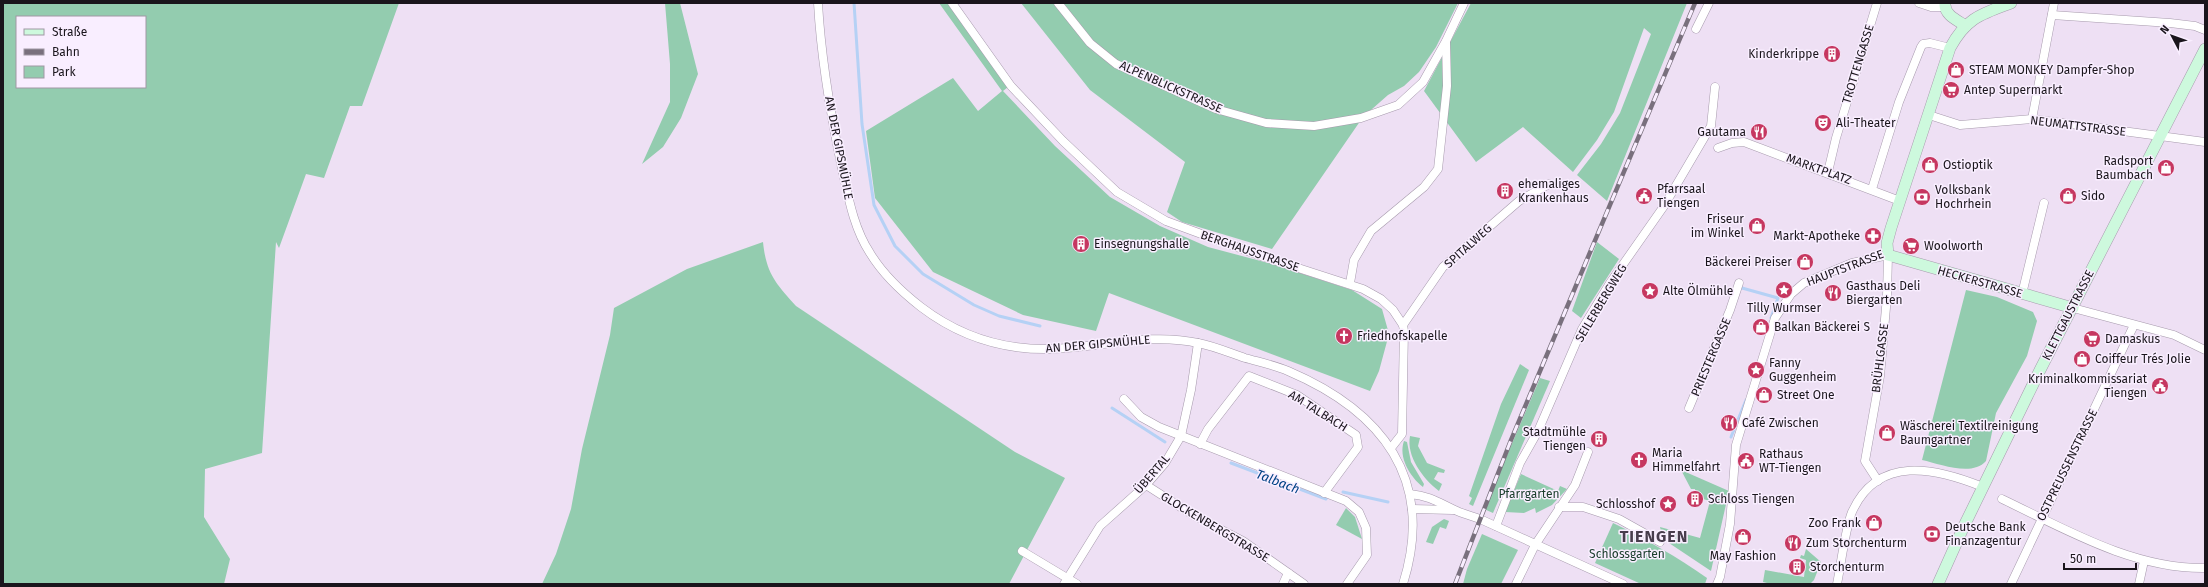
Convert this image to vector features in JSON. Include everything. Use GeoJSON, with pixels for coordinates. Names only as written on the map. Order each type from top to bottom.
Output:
{"type":"FeatureCollection","features":[{"type":"Feature","properties":{"kind":"main road","name":"HAUPTSTRASSE"},"geometry":{"type":"LineString","coordinates":[[1888,255],[1887,243],[1950,48],[1966,26],[1976,16],[2011,3]]}},
{"type":"Feature","properties":{"kind":"main road"},"geometry":{"type":"LineString","coordinates":[[1945,5],[1951,16],[1966,26]]}},
{"type":"Feature","properties":{"kind":"main road","name":"KLETTGAUSTRASSE"},"geometry":{"type":"LineString","coordinates":[[1938,584],[1983,487],[2205,49]]}},
{"type":"Feature","properties":{"kind":"main road","name":"HECKERSTRASSE"},"geometry":{"type":"LineString","coordinates":[[1888,255],[2073,308]]}},
{"type":"Feature","properties":{"kind":"street","name":"AN DER GIPSMÜHLE"},"geometry":{"type":"LineString","coordinates":[[818,3],[820,39],[837,144],[852,213],[870,254],[895,282],[920,306],[959,330],[997,345],[1050,349],[1158,339],[1198,343],[1286,370],[1320,387],[1357,412],[1376,429],[1391,448],[1402,468],[1410,494],[1413,541],[1403,584]]}},
{"type":"Feature","properties":{"kind":"street","name":"BERGHAUSSTRASSE"},"geometry":{"type":"LineString","coordinates":[[952,3],[1011,86],[1063,141],[1117,192],[1166,221],[1261,256],[1350,283],[1381,299],[1393,310],[1403,325]]}},
{"type":"Feature","properties":{"kind":"street","name":"ALPENBLICKSTRASSE"},"geometry":{"type":"LineString","coordinates":[[1058,3],[1090,43],[1116,64],[1216,109],[1266,123],[1314,126],[1361,118],[1398,105],[1423,82],[1446,41],[1464,3]]}},
{"type":"Feature","properties":{"kind":"street"},"geometry":{"type":"LineString","coordinates":[[1696,29],[1709,3]]}},
{"type":"Feature","properties":{"kind":"street","name":"TROTTENGASSE"},"geometry":{"type":"LineString","coordinates":[[1828,172],[1836,138],[1877,3]]}},
{"type":"Feature","properties":{"kind":"street"},"geometry":{"type":"LineString","coordinates":[[1919,3],[1931,7],[1945,5]]}},
{"type":"Feature","properties":{"kind":"street"},"geometry":{"type":"LineString","coordinates":[[2032,119],[2054,3]]}},
{"type":"Feature","properties":{"kind":"street"},"geometry":{"type":"LineString","coordinates":[[2052,15],[2170,22],[2195,26],[2205,30]]}},
{"type":"Feature","properties":{"kind":"street"},"geometry":{"type":"LineString","coordinates":[[1350,283],[1354,260],[1371,231],[1424,187],[1438,169],[1447,86],[1446,41]]}},
{"type":"Feature","properties":{"kind":"street"},"geometry":{"type":"LineString","coordinates":[[1872,189],[1899,102],[1921,47],[1923,44],[1930,43],[1950,48]]}},
{"type":"Feature","properties":{"kind":"street","name":"SEILERBERGWEG"},"geometry":{"type":"LineString","coordinates":[[1496,526],[1520,463],[1538,430],[1582,329],[1610,283],[1664,206],[1711,126],[1715,87]]}},
{"type":"Feature","properties":{"kind":"street","name":"NEUMATTSTRASSE"},"geometry":{"type":"LineString","coordinates":[[1929,115],[1960,125],[2032,119],[2205,142]]}},
{"type":"Feature","properties":{"kind":"street","name":"MARKTPLATZ"},"geometry":{"type":"LineString","coordinates":[[1718,148],[1732,143],[1744,142],[1828,172],[1900,201]]}},
{"type":"Feature","properties":{"kind":"street","name":"SPITALWEG"},"geometry":{"type":"LineString","coordinates":[[1403,325],[1443,267],[1519,201],[1549,184]]}},
{"type":"Feature","properties":{"kind":"street"},"geometry":{"type":"LineString","coordinates":[[2022,294],[2044,202]]}},
{"type":"Feature","properties":{"kind":"street","name":"BRÜHLGASSE"},"geometry":{"type":"LineString","coordinates":[[1878,481],[1865,461],[1880,376],[1887,296],[1888,255]]}},
{"type":"Feature","properties":{"kind":"street","name":"HAUPTSTRASSE"},"geometry":{"type":"LineString","coordinates":[[1717,584],[1720,577],[1730,524],[1736,445],[1775,318],[1791,294],[1804,283],[1852,263],[1888,255]]}},
{"type":"Feature","properties":{"kind":"street","name":"PRIESTERGASSE"},"geometry":{"type":"LineString","coordinates":[[1689,408],[1730,310],[1739,283]]}},
{"type":"Feature","properties":{"kind":"street"},"geometry":{"type":"LineString","coordinates":[[2073,308],[2174,335],[2205,350]]}},
{"type":"Feature","properties":{"kind":"street"},"geometry":{"type":"LineString","coordinates":[[1391,448],[1402,434],[1404,368],[1403,325]]}},
{"type":"Feature","properties":{"kind":"street","name":"OSTPREUSSENSTRASSE"},"geometry":{"type":"LineString","coordinates":[[2011,584],[2134,325]]}},
{"type":"Feature","properties":{"kind":"street","name":"ÜBERTAL"},"geometry":{"type":"LineString","coordinates":[[1066,581],[1100,526],[1146,485],[1165,463],[1181,436],[1191,390],[1198,343]]}},
{"type":"Feature","properties":{"kind":"street","name":"AM TALBACH"},"geometry":{"type":"LineString","coordinates":[[1200,444],[1208,429],[1249,376],[1297,395],[1356,435],[1358,447],[1324,493]]}},
{"type":"Feature","properties":{"kind":"street"},"geometry":{"type":"LineString","coordinates":[[1124,398],[1141,417],[1200,444],[1346,501],[1355,508],[1359,512],[1366,528],[1367,555],[1347,584]]}},
{"type":"Feature","properties":{"kind":"street"},"geometry":{"type":"LineString","coordinates":[[1516,584],[1535,545],[1575,485],[1588,452]]}},
{"type":"Feature","properties":{"kind":"street"},"geometry":{"type":"LineString","coordinates":[[1837,584],[1852,513],[1861,497],[1878,481],[1886,476],[1918,469],[1938,472],[1983,487]]}},
{"type":"Feature","properties":{"kind":"street","name":"GLOCKENBERGSTRASSE"},"geometry":{"type":"LineString","coordinates":[[1146,485],[1193,515],[1243,541],[1304,584]]}},
{"type":"Feature","properties":{"kind":"street"},"geometry":{"type":"LineString","coordinates":[[1410,494],[1427,496],[1623,584]]}},
{"type":"Feature","properties":{"kind":"street"},"geometry":{"type":"LineString","coordinates":[[2002,499],[2097,543],[2144,561],[2205,568]]}},
{"type":"Feature","properties":{"kind":"street"},"geometry":{"type":"LineString","coordinates":[[1559,507],[1583,507],[1619,519],[1660,542]]}},
{"type":"Feature","properties":{"kind":"street"},"geometry":{"type":"LineString","coordinates":[[1412,509],[1456,510]]}},
{"type":"Feature","properties":{"kind":"street"},"geometry":{"type":"LineString","coordinates":[[1022,551],[1066,581],[1077,584]]}},
{"type":"Feature","properties":{"kind":"street"},"geometry":{"type":"LineString","coordinates":[[2138,584],[2144,561]]}},
{"type":"Feature","properties":{"kind":"street"},"geometry":{"type":"LineString","coordinates":[[1283,584],[1288,573]]}},
{"type":"Feature","properties":{"kind":"green space"},"geometry":{"type":"Polygon","coordinates":[[[3,3],[399,3],[362,106],[350,106],[324,178],[306,174],[279,248],[276,242],[262,453],[205,469],[204,517],[230,559],[224,584],[3,584],[3,3]]]}},
{"type":"Feature","properties":{"kind":"green space"},"geometry":{"type":"Polygon","coordinates":[[[665,3],[680,3],[698,74],[681,118],[663,147],[642,164],[670,102],[670,64],[665,3]]]}},
{"type":"Feature","properties":{"kind":"green space"},"geometry":{"type":"Polygon","coordinates":[[[939,3],[948,3],[1008,87],[1003,91],[1055,146],[1110,197],[1160,226],[1208,247],[1272,264],[1352,290],[1382,309],[1389,334],[1379,371],[1370,391],[1109,293],[1096,331],[1023,315],[933,272],[875,198],[866,131],[953,78],[978,111],[1002,91],[939,3]]]}},
{"type":"Feature","properties":{"kind":"green space"},"geometry":{"type":"Polygon","coordinates":[[[1021,3],[1458,3],[1436,47],[1419,72],[1404,86],[1388,95],[1363,117],[1272,249],[1182,222],[1167,212],[1185,162],[1090,90],[1021,3]]]}},
{"type":"Feature","properties":{"kind":"green space"},"geometry":{"type":"Polygon","coordinates":[[[1471,3],[1687,3],[1607,201],[1577,175],[1601,144],[1620,113],[1651,34],[1644,28],[1614,112],[1597,140],[1573,172],[1523,127],[1476,162],[1424,91],[1471,3]]]}},
{"type":"Feature","properties":{"kind":"green space"},"geometry":{"type":"Polygon","coordinates":[[[763,242],[764,253],[769,270],[783,291],[796,306],[1015,452],[1065,478],[1009,584],[542,584],[556,554],[571,509],[582,449],[610,335],[614,308],[687,269],[763,242]]]}},
{"type":"Feature","properties":{"kind":"green space"},"geometry":{"type":"Polygon","coordinates":[[[1597,242],[1619,259],[1581,318],[1572,311],[1597,242]]]}},
{"type":"Feature","properties":{"kind":"green space"},"geometry":{"type":"Polygon","coordinates":[[[1966,290],[1997,297],[2033,312],[2037,321],[2027,356],[1996,413],[1986,461],[1980,466],[1964,469],[1922,460],[1966,290]]]}},
{"type":"Feature","properties":{"kind":"green space"},"geometry":{"type":"Polygon","coordinates":[[[1520,364],[1529,370],[1473,506],[1469,504],[1472,498],[1469,496],[1501,404],[1520,364]]]}},
{"type":"Feature","properties":{"kind":"green space"},"geometry":{"type":"Polygon","coordinates":[[[1540,378],[1550,381],[1493,513],[1484,509],[1540,378]]]}},
{"type":"Feature","properties":{"kind":"green space"},"geometry":{"type":"Polygon","coordinates":[[[1410,436],[1420,438],[1418,446],[1427,463],[1445,470],[1444,473],[1438,472],[1434,479],[1442,484],[1439,491],[1422,474],[1413,459],[1409,444],[1410,436]]]}},
{"type":"Feature","properties":{"kind":"green space"},"geometry":{"type":"Polygon","coordinates":[[[1404,441],[1407,442],[1411,462],[1424,484],[1423,487],[1418,483],[1406,466],[1403,454],[1404,441]]]}},
{"type":"Feature","properties":{"kind":"green space"},"geometry":{"type":"Polygon","coordinates":[[[1681,470],[1729,491],[1711,571],[1663,539],[1660,527],[1700,538],[1710,501],[1696,497],[1695,489],[1691,489],[1681,470]]]}},
{"type":"Feature","properties":{"kind":"green space","name":"Pfarrgarten"},"geometry":{"type":"Polygon","coordinates":[[[1521,474],[1558,491],[1560,486],[1567,489],[1552,505],[1536,513],[1535,508],[1524,513],[1505,512],[1521,474]]]}},
{"type":"Feature","properties":{"kind":"green space"},"geometry":{"type":"Polygon","coordinates":[[[1346,508],[1355,517],[1362,539],[1336,525],[1346,508]]]}},
{"type":"Feature","properties":{"kind":"green space"},"geometry":{"type":"Polygon","coordinates":[[[1444,519],[1449,521],[1446,529],[1440,527],[1433,544],[1426,542],[1432,527],[1444,519]]]}},
{"type":"Feature","properties":{"kind":"green space","name":"Schlossgarten"},"geometry":{"type":"Polygon","coordinates":[[[1613,523],[1637,535],[1696,570],[1707,578],[1705,584],[1641,584],[1595,563],[1613,523]]]}},
{"type":"Feature","properties":{"kind":"green space"},"geometry":{"type":"Polygon","coordinates":[[[1482,534],[1518,550],[1501,584],[1463,584],[1467,569],[1482,534]]]}},
{"type":"Feature","properties":{"kind":"green space"},"geometry":{"type":"Polygon","coordinates":[[[1806,549],[1821,562],[1814,580],[1810,584],[1771,584],[1763,582],[1765,570],[1804,577],[1806,560],[1800,558],[1801,555],[1804,556],[1806,549]]]}},
{"type":"Feature","properties":{"kind":"waterway"},"geometry":{"type":"LineString","coordinates":[[854,3],[862,124],[874,205],[895,246],[923,274],[974,305],[999,316],[1040,326]]}},
{"type":"Feature","properties":{"kind":"waterway"},"geometry":{"type":"LineString","coordinates":[[1742,288],[1778,298],[1771,318]]}},
{"type":"Feature","properties":{"kind":"waterway"},"geometry":{"type":"LineString","coordinates":[[1731,437],[1746,400]]}},
{"type":"Feature","properties":{"kind":"waterway","name":"Talbach"},"geometry":{"type":"LineString","coordinates":[[1112,408],[1165,442]]}},
{"type":"Feature","properties":{"kind":"waterway","name":"Talbach"},"geometry":{"type":"LineString","coordinates":[[1231,463],[1326,499]]}},
{"type":"Feature","properties":{"kind":"waterway","name":"Talbach"},"geometry":{"type":"LineString","coordinates":[[1343,492],[1388,502]]}},
{"type":"Feature","properties":{"kind":"railway"},"geometry":{"type":"LineString","coordinates":[[1455,584],[1511,440],[1695,3]]}},
{"type":"Feature","properties":{"kind":"place","name":"Kinderkrippe"},"geometry":{"type":"Point","coordinates":[1832,54]}},
{"type":"Feature","properties":{"kind":"place","name":"STEAM MONKEY Dampfer-Shop"},"geometry":{"type":"Point","coordinates":[1956,70]}},
{"type":"Feature","properties":{"kind":"place","name":"Antep Supermarkt"},"geometry":{"type":"Point","coordinates":[1951,90]}},
{"type":"Feature","properties":{"kind":"place","name":"Ali-Theater"},"geometry":{"type":"Point","coordinates":[1823,123]}},
{"type":"Feature","properties":{"kind":"place","name":"Gautama"},"geometry":{"type":"Point","coordinates":[1759,132]}},
{"type":"Feature","properties":{"kind":"place","name":"Ostioptik"},"geometry":{"type":"Point","coordinates":[1930,165]}},
{"type":"Feature","properties":{"kind":"place","name":"Radsport Baumbach"},"geometry":{"type":"Point","coordinates":[2166,168]}},
{"type":"Feature","properties":{"kind":"place","name":"ehemaliges Krankenhaus"},"geometry":{"type":"Point","coordinates":[1505,191]}},
{"type":"Feature","properties":{"kind":"place","name":"Pfarrsaal Tiengen"},"geometry":{"type":"Point","coordinates":[1644,196]}},
{"type":"Feature","properties":{"kind":"place","name":"Sido"},"geometry":{"type":"Point","coordinates":[2068,196]}},
{"type":"Feature","properties":{"kind":"place","name":"Volksbank Hochrhein"},"geometry":{"type":"Point","coordinates":[1922,197]}},
{"type":"Feature","properties":{"kind":"place","name":"Friseur im Winkel"},"geometry":{"type":"Point","coordinates":[1757,226]}},
{"type":"Feature","properties":{"kind":"place","name":"Markt-Apotheke"},"geometry":{"type":"Point","coordinates":[1873,236]}},
{"type":"Feature","properties":{"kind":"place","name":"Einsegnungshalle"},"geometry":{"type":"Point","coordinates":[1081,244]}},
{"type":"Feature","properties":{"kind":"place","name":"Woolworth"},"geometry":{"type":"Point","coordinates":[1911,246]}},
{"type":"Feature","properties":{"kind":"place","name":"Bäckerei Preiser"},"geometry":{"type":"Point","coordinates":[1805,262]}},
{"type":"Feature","properties":{"kind":"place","name":"Tilly Wurmser"},"geometry":{"type":"Point","coordinates":[1784,290]}},
{"type":"Feature","properties":{"kind":"place","name":"Alte Ölmühle"},"geometry":{"type":"Point","coordinates":[1650,291]}},
{"type":"Feature","properties":{"kind":"place","name":"Gasthaus Deli Biergarten"},"geometry":{"type":"Point","coordinates":[1833,293]}},
{"type":"Feature","properties":{"kind":"place","name":"Balkan Bäckerei S"},"geometry":{"type":"Point","coordinates":[1761,327]}},
{"type":"Feature","properties":{"kind":"place","name":"Friedhofskapelle"},"geometry":{"type":"Point","coordinates":[1344,336]}},
{"type":"Feature","properties":{"kind":"place","name":"Damaskus"},"geometry":{"type":"Point","coordinates":[2092,339]}},
{"type":"Feature","properties":{"kind":"place","name":"Coiffeur Trés Jolie"},"geometry":{"type":"Point","coordinates":[2082,359]}},
{"type":"Feature","properties":{"kind":"place","name":"Fanny Guggenheim"},"geometry":{"type":"Point","coordinates":[1756,370]}},
{"type":"Feature","properties":{"kind":"place","name":"Kriminalkommissariat Tiengen"},"geometry":{"type":"Point","coordinates":[2160,386]}},
{"type":"Feature","properties":{"kind":"place","name":"Street One"},"geometry":{"type":"Point","coordinates":[1764,395]}},
{"type":"Feature","properties":{"kind":"place","name":"Café Zwischen"},"geometry":{"type":"Point","coordinates":[1729,423]}},
{"type":"Feature","properties":{"kind":"place","name":"Wäscherei Textilreinigung Baumgartner"},"geometry":{"type":"Point","coordinates":[1887,433]}},
{"type":"Feature","properties":{"kind":"place","name":"Stadtmühle Tiengen"},"geometry":{"type":"Point","coordinates":[1599,439]}},
{"type":"Feature","properties":{"kind":"place","name":"Maria Himmelfahrt"},"geometry":{"type":"Point","coordinates":[1639,460]}},
{"type":"Feature","properties":{"kind":"place","name":"Rathaus WT-Tiengen"},"geometry":{"type":"Point","coordinates":[1746,461]}},
{"type":"Feature","properties":{"kind":"place","name":"Schloss Tiengen"},"geometry":{"type":"Point","coordinates":[1695,499]}},
{"type":"Feature","properties":{"kind":"place","name":"Schlosshof"},"geometry":{"type":"Point","coordinates":[1668,504]}},
{"type":"Feature","properties":{"kind":"place","name":"Zoo Frank"},"geometry":{"type":"Point","coordinates":[1874,523]}},
{"type":"Feature","properties":{"kind":"place","name":"Deutsche Bank Finanzagentur"},"geometry":{"type":"Point","coordinates":[1932,534]}},
{"type":"Feature","properties":{"kind":"place","name":"May Fashion"},"geometry":{"type":"Point","coordinates":[1743,537]}},
{"type":"Feature","properties":{"kind":"place","name":"Zum Storchenturm"},"geometry":{"type":"Point","coordinates":[1793,543]}},
{"type":"Feature","properties":{"kind":"place","name":"Storchenturm"},"geometry":{"type":"Point","coordinates":[1797,567]}},
{"type":"Feature","properties":{"kind":"district","name":"TIENGEN"},"geometry":{"type":"Point","coordinates":[1654,536]}}]}
